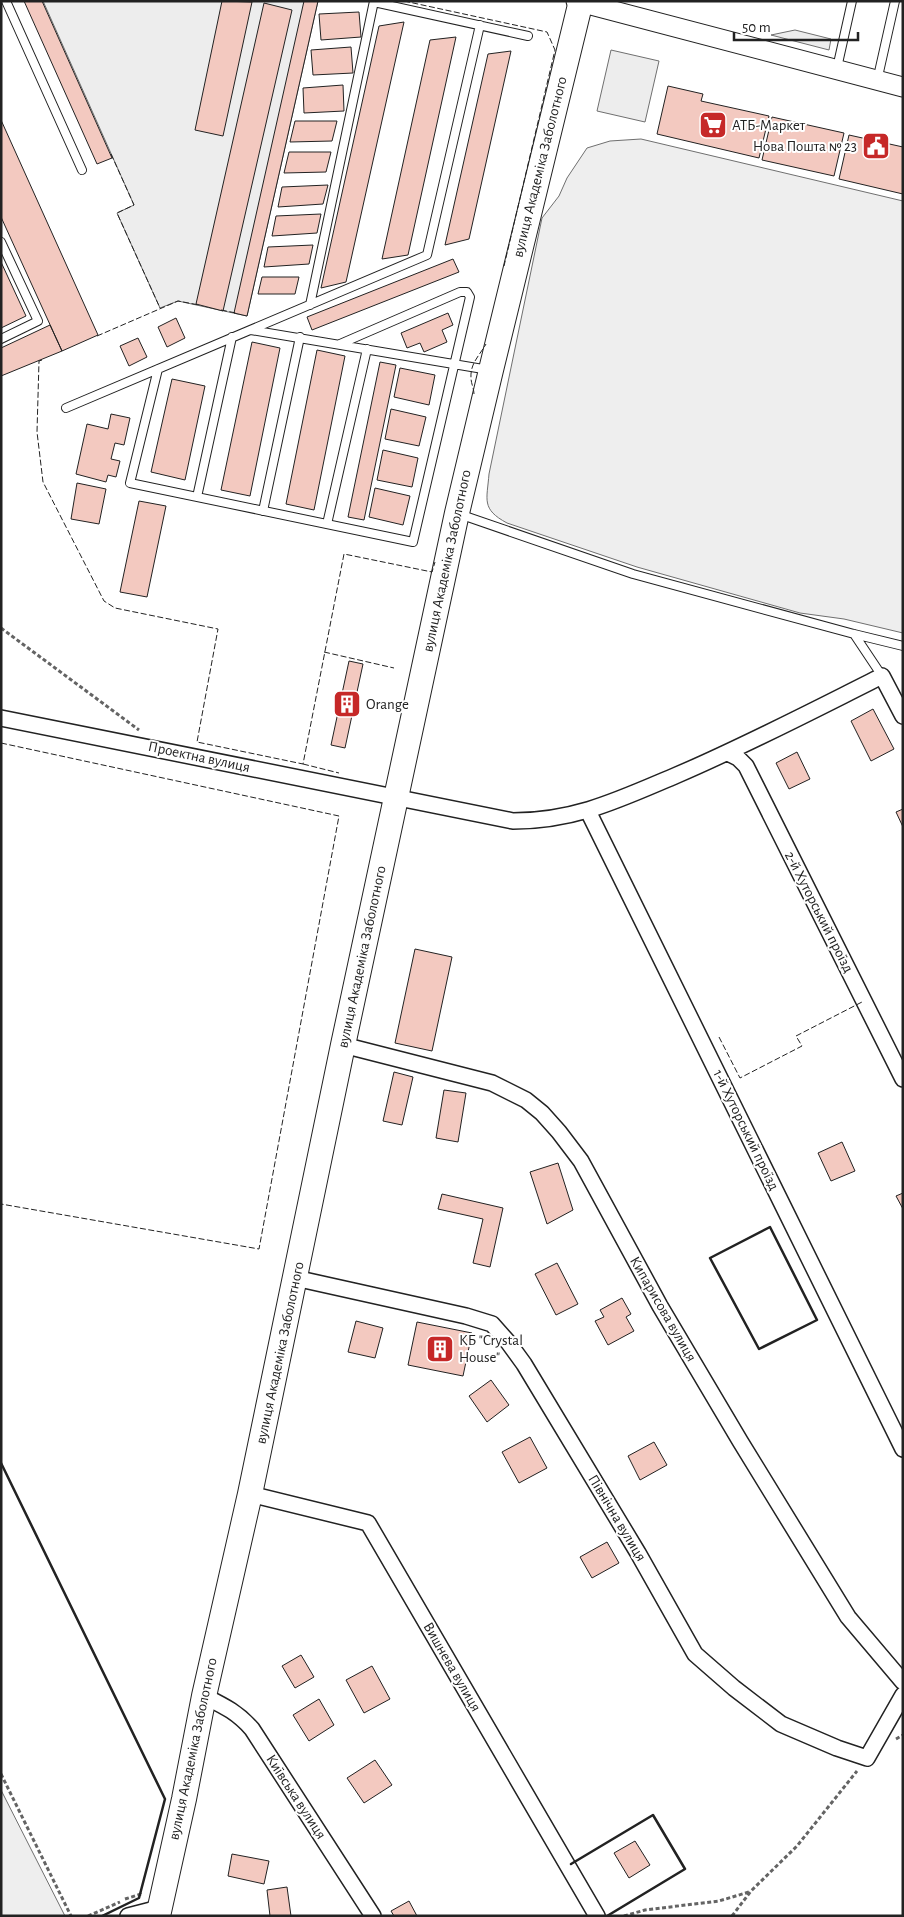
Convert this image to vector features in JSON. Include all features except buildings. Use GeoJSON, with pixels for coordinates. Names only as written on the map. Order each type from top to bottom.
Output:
{"type":"FeatureCollection","features":[{"type":"Feature","properties":{"kind":"main road","name":"вулиця Академіка Заболотного"},"geometry":{"type":"LineString","coordinates":[[159,1912],[204,1696],[250,1494],[343,1045],[457,513],[579,2]]}},
{"type":"Feature","properties":{"kind":"street"},"geometry":{"type":"LineString","coordinates":[[579,2],[903,87]]}},
{"type":"Feature","properties":{"kind":"street"},"geometry":{"type":"LineString","coordinates":[[882,676],[903,716]]}},
{"type":"Feature","properties":{"kind":"street","name":"Проектна вулиця"},"geometry":{"type":"LineString","coordinates":[[1,718],[513,821],[552,819],[588,811],[728,753],[882,676]]}},
{"type":"Feature","properties":{"kind":"street","name":"2-й Хуторський проїзд"},"geometry":{"type":"LineString","coordinates":[[728,753],[738,758],[746,766],[903,1079]]}},
{"type":"Feature","properties":{"kind":"street","name":"1-й Хуторський проїзд"},"geometry":{"type":"LineString","coordinates":[[588,811],[903,1449]]}},
{"type":"Feature","properties":{"kind":"street","name":"Кипарисова вулиця"},"geometry":{"type":"LineString","coordinates":[[343,1045],[492,1083],[526,1100],[542,1113],[559,1132],[580,1161],[660,1306],[848,1617],[903,1682]]}},
{"type":"Feature","properties":{"kind":"street","name":"Північна вулиця"},"geometry":{"type":"LineString","coordinates":[[296,1278],[466,1316],[492,1324],[524,1364],[638,1553],[695,1654],[734,1688],[781,1724],[837,1748],[867,1758]]}},
{"type":"Feature","properties":{"kind":"street","name":"Вишнева вулиця"},"geometry":{"type":"LineString","coordinates":[[250,1494],[368,1523],[597,1916]]}},
{"type":"Feature","properties":{"kind":"street"},"geometry":{"type":"LineString","coordinates":[[867,1758],[903,1695]]}},
{"type":"Feature","properties":{"kind":"street","name":"Київська вулиця"},"geometry":{"type":"LineString","coordinates":[[204,1696],[229,1708],[240,1716],[252,1729],[374,1916]]}},
{"type":"Feature","properties":{"kind":"street"},"geometry":{"type":"LineString","coordinates":[[128,1916],[159,1912]]}},
{"type":"Feature","properties":{"kind":"lane"},"geometry":{"type":"LineString","coordinates":[[6,1],[82,170]]}},
{"type":"Feature","properties":{"kind":"lane"},"geometry":{"type":"LineString","coordinates":[[836,70],[852,1]]}},
{"type":"Feature","properties":{"kind":"lane"},"geometry":{"type":"LineString","coordinates":[[877,81],[895,1]]}},
{"type":"Feature","properties":{"kind":"lane"},"geometry":{"type":"LineString","coordinates":[[310,305],[374,2],[528,36]]}},
{"type":"Feature","properties":{"kind":"lane"},"geometry":{"type":"LineString","coordinates":[[66,408],[427,255],[480,25]]}},
{"type":"Feature","properties":{"kind":"lane"},"geometry":{"type":"LineString","coordinates":[[1,242],[38,321],[1,339]]}},
{"type":"Feature","properties":{"kind":"lane"},"geometry":{"type":"LineString","coordinates":[[158,369],[130,483],[413,542],[453,364],[470,300],[469,294],[465,291],[460,292],[340,344]]}},
{"type":"Feature","properties":{"kind":"lane"},"geometry":{"type":"LineString","coordinates":[[250,330],[490,370]]}},
{"type":"Feature","properties":{"kind":"lane"},"geometry":{"type":"LineString","coordinates":[[263,511],[300,337]]}},
{"type":"Feature","properties":{"kind":"lane"},"geometry":{"type":"LineString","coordinates":[[197,497],[232,338]]}},
{"type":"Feature","properties":{"kind":"lane"},"geometry":{"type":"LineString","coordinates":[[327,524],[367,349]]}},
{"type":"Feature","properties":{"kind":"lane"},"geometry":{"type":"LineString","coordinates":[[457,513],[633,574],[903,646]]}},
{"type":"Feature","properties":{"kind":"lane"},"geometry":{"type":"LineString","coordinates":[[854,634],[882,676]]}},
{"type":"Feature","properties":{"kind":"path"},"geometry":{"type":"LineString","coordinates":[[1,628],[144,733]]}},
{"type":"Feature","properties":{"kind":"path"},"geometry":{"type":"LineString","coordinates":[[732,1916],[750,1891],[797,1846],[867,1758]]}},
{"type":"Feature","properties":{"kind":"path"},"geometry":{"type":"LineString","coordinates":[[1,1774],[71,1916]]}},
{"type":"Feature","properties":{"kind":"path"},"geometry":{"type":"LineString","coordinates":[[624,1916],[645,1910],[719,1901],[750,1891]]}},
{"type":"Feature","properties":{"kind":"path"},"geometry":{"type":"LineString","coordinates":[[88,1916],[135,1895]]}},
{"type":"Feature","properties":{"kind":"shaded area"},"geometry":{"type":"Polygon","coordinates":[[[43,1],[318,1],[247,316],[178,301],[160,308],[117,213],[134,205],[43,1]]]}},
{"type":"Feature","properties":{"kind":"shaded area"},"geometry":{"type":"Polygon","coordinates":[[[795,30],[831,39],[829,50],[771,35],[795,30]]]}},
{"type":"Feature","properties":{"kind":"shaded area"},"geometry":{"type":"Polygon","coordinates":[[[611,50],[659,61],[645,122],[597,111],[611,50]]]}},
{"type":"Feature","properties":{"kind":"shaded area"},"geometry":{"type":"Polygon","coordinates":[[[641,139],[903,201],[903,633],[844,619],[800,613],[637,567],[507,523],[489,508],[487,497],[489,474],[542,218],[559,196],[567,178],[587,148],[610,141],[641,139]]]}},
{"type":"Feature","properties":{"kind":"shaded area"},"geometry":{"type":"Polygon","coordinates":[[[1,1790],[65,1916],[1,1916],[1,1790]]]}},
{"type":"Feature","properties":{"kind":"fence"},"geometry":{"type":"LineString","coordinates":[[404,1],[547,32],[555,50],[504,266]]}},
{"type":"Feature","properties":{"kind":"fence"},"geometry":{"type":"LineString","coordinates":[[111,154],[134,205],[117,213],[160,308]]}},
{"type":"Feature","properties":{"kind":"fence"},"geometry":{"type":"LineString","coordinates":[[97,336],[178,301],[199,305]]}},
{"type":"Feature","properties":{"kind":"fence"},"geometry":{"type":"LineString","coordinates":[[221,310],[236,313]]}},
{"type":"Feature","properties":{"kind":"fence"},"geometry":{"type":"LineString","coordinates":[[474,394],[471,380],[472,368],[486,344]]}},
{"type":"Feature","properties":{"kind":"fence"},"geometry":{"type":"LineString","coordinates":[[42,360],[39,361],[37,432],[43,482],[104,601],[115,608],[218,629],[197,742],[303,764],[344,554],[432,572],[435,562]]}},
{"type":"Feature","properties":{"kind":"fence"},"geometry":{"type":"LineString","coordinates":[[324,652],[394,668]]}},
{"type":"Feature","properties":{"kind":"fence"},"geometry":{"type":"LineString","coordinates":[[1,743],[339,816],[259,1249],[1,1204]]}},
{"type":"Feature","properties":{"kind":"fence"},"geometry":{"type":"LineString","coordinates":[[303,764],[339,773]]}},
{"type":"Feature","properties":{"kind":"fence"},"geometry":{"type":"LineString","coordinates":[[719,1037],[740,1078],[802,1046],[796,1036],[862,1002]]}},
{"type":"Feature","properties":{"kind":"wall"},"geometry":{"type":"LineString","coordinates":[[770,1227],[817,1320],[759,1349],[710,1258],[770,1227]]}},
{"type":"Feature","properties":{"kind":"wall"},"geometry":{"type":"LineString","coordinates":[[1,1463],[165,1799],[139,1898],[102,1916]]}},
{"type":"Feature","properties":{"kind":"wall"},"geometry":{"type":"LineString","coordinates":[[571,1864],[653,1815],[685,1869],[607,1916]]}},
{"type":"Feature","properties":{"kind":"place","name":"АТБ-Маркет"},"geometry":{"type":"Point","coordinates":[713,125]}},
{"type":"Feature","properties":{"kind":"place","name":"Нова Пошта № 23"},"geometry":{"type":"Point","coordinates":[876,146]}},
{"type":"Feature","properties":{"kind":"place","name":"Orange"},"geometry":{"type":"Point","coordinates":[347,704]}},
{"type":"Feature","properties":{"kind":"place","name":"КБ \"Crystal House\""},"geometry":{"type":"Point","coordinates":[440,1349]}}]}
